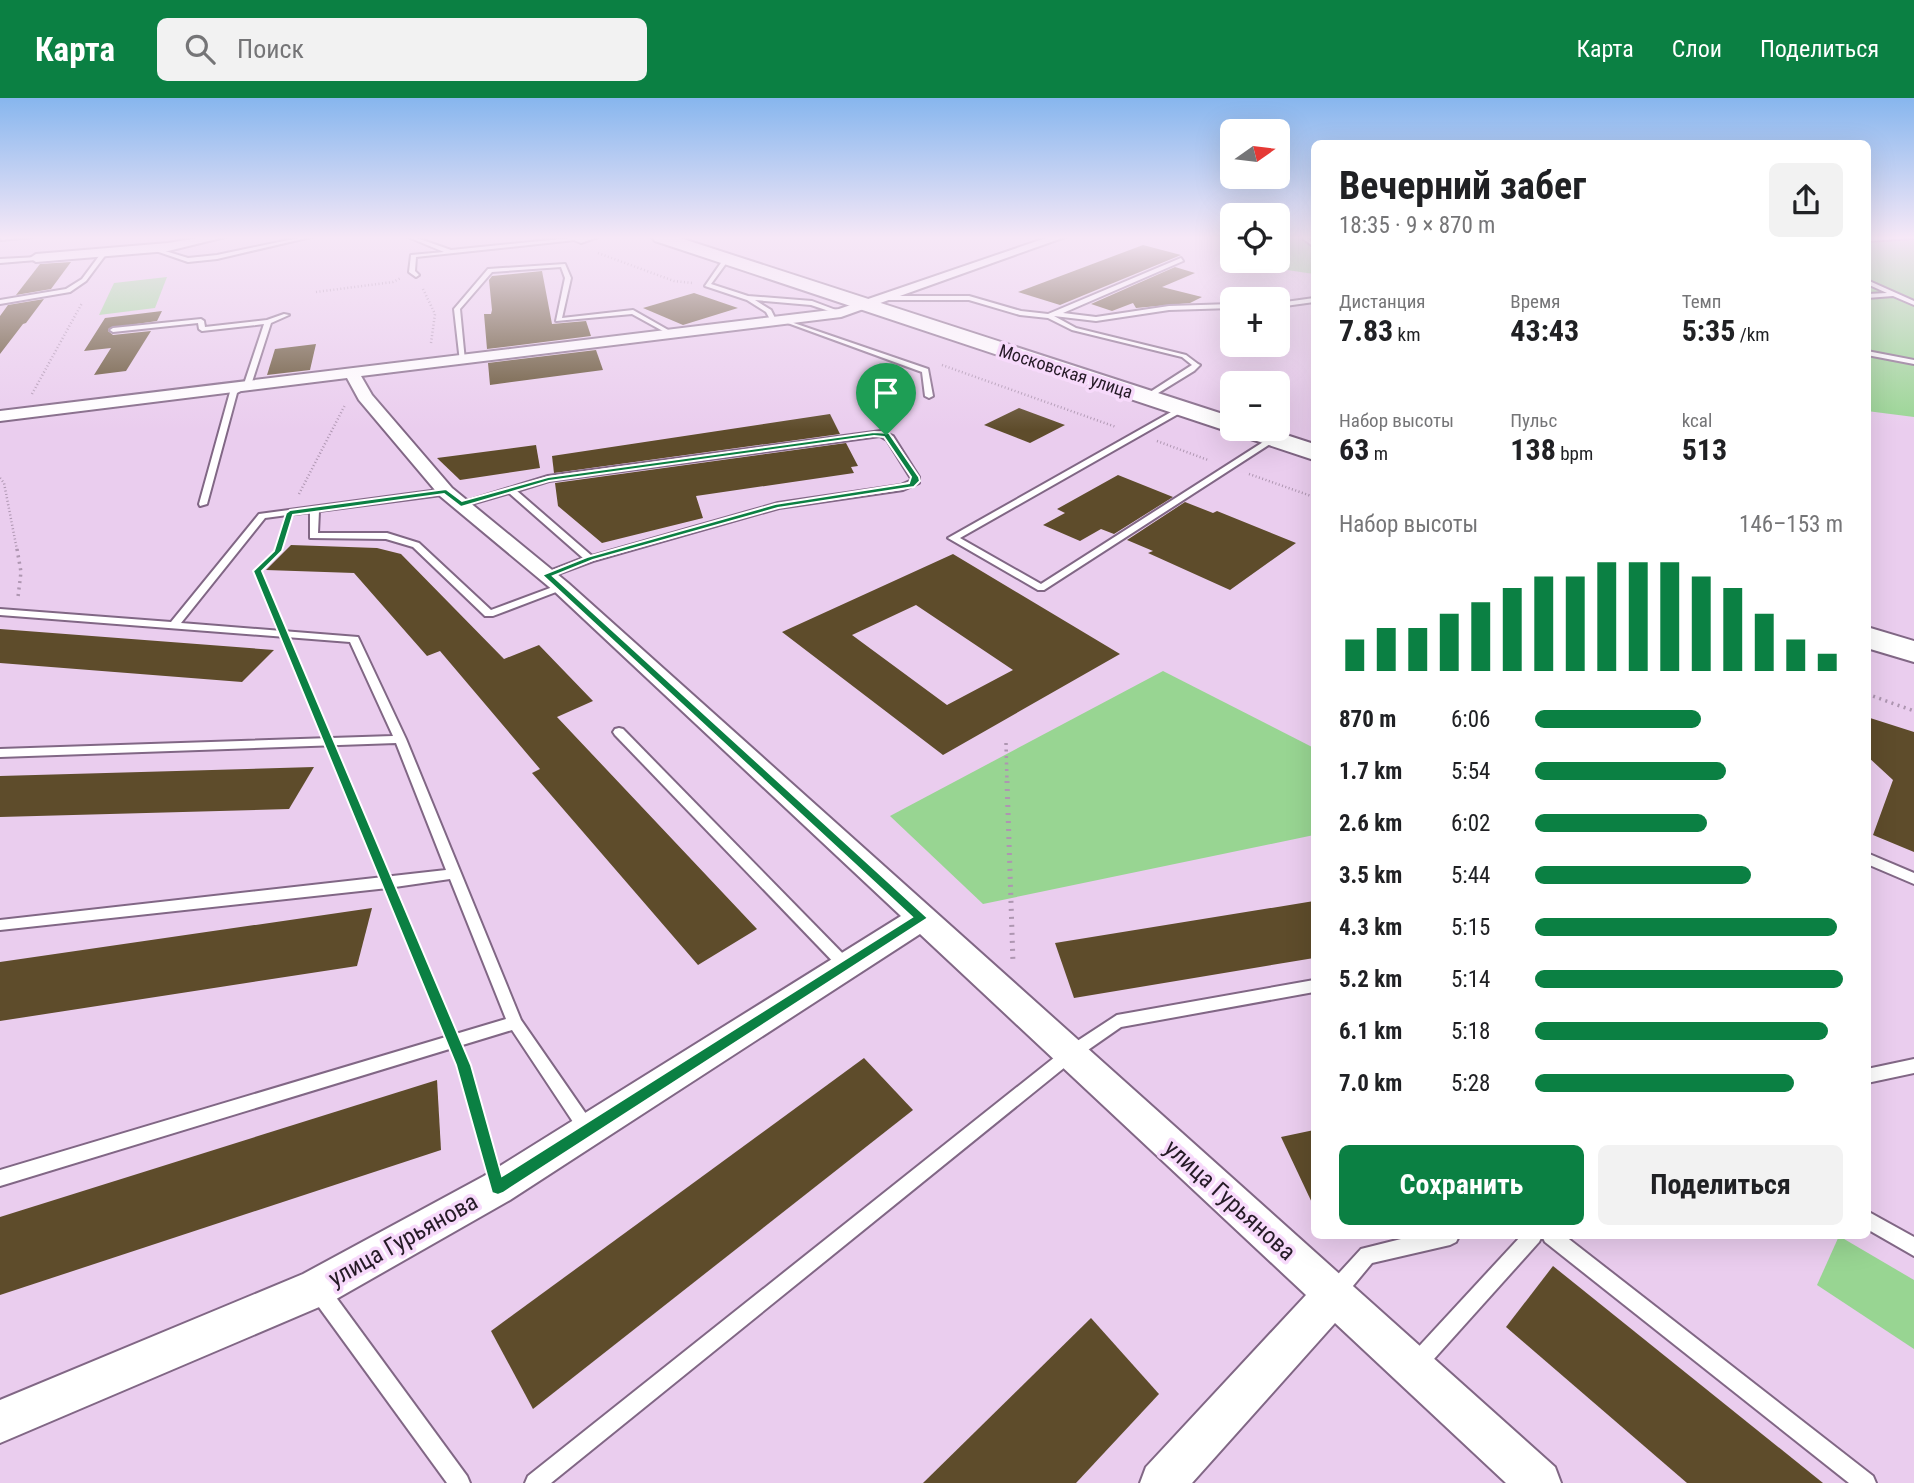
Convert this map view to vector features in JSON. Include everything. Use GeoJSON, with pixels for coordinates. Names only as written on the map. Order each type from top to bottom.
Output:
{"type":"FeatureCollection","features":[{"type":"Feature","properties":{"kind":"highway","name":"Московская улица"},"geometry":{"type":"LineString","coordinates":[[856,302],[1220,421]]}},
{"type":"Feature","properties":{"kind":"highway"},"geometry":{"type":"LineString","coordinates":[[1280,441],[1311,451]]}},
{"type":"Feature","properties":{"kind":"highway"},"geometry":{"type":"LineString","coordinates":[[1871,638],[1914,652]]}},
{"type":"Feature","properties":{"kind":"street"},"geometry":{"type":"LineString","coordinates":[[0,416],[247,385],[359,386],[428,365],[780,322],[841,313],[876,302]]}},
{"type":"Feature","properties":{"kind":"street","name":"улица Гурьянова"},"geometry":{"type":"LineString","coordinates":[[359,386],[453,498],[554,581],[1539,1483]]}},
{"type":"Feature","properties":{"kind":"street","name":"улица Гурьянова"},"geometry":{"type":"LineString","coordinates":[[0,1422],[317,1288],[498,1188],[921,918]]}},
{"type":"Feature","properties":{"kind":"street"},"geometry":{"type":"LineString","coordinates":[[1162,1483],[1333,1295]]}},
{"type":"Feature","properties":{"kind":"lane"},"geometry":{"type":"LineString","coordinates":[[462,361],[457,309],[463,302]]}},
{"type":"Feature","properties":{"kind":"lane"},"geometry":{"type":"LineString","coordinates":[[562,302],[558,320],[633,312],[674,335]]}},
{"type":"Feature","properties":{"kind":"lane"},"geometry":{"type":"LineString","coordinates":[[752,302],[769,311],[780,322],[925,371],[929,396]]}},
{"type":"Feature","properties":{"kind":"lane"},"geometry":{"type":"LineString","coordinates":[[790,302],[812,303],[841,313]]}},
{"type":"Feature","properties":{"kind":"lane"},"geometry":{"type":"LineString","coordinates":[[981,302],[1020,313],[1053,314],[1079,319],[1112,319],[1162,308],[1220,306]]}},
{"type":"Feature","properties":{"kind":"lane"},"geometry":{"type":"LineString","coordinates":[[1053,314],[1082,302]]}},
{"type":"Feature","properties":{"kind":"lane"},"geometry":{"type":"LineString","coordinates":[[1053,314],[1074,329],[1184,356],[1196,365],[1150,396]]}},
{"type":"Feature","properties":{"kind":"lane"},"geometry":{"type":"LineString","coordinates":[[203,504],[234,391],[247,385],[268,324],[286,315]]}},
{"type":"Feature","properties":{"kind":"lane"},"geometry":{"type":"LineString","coordinates":[[113,330],[201,321],[202,329],[277,325]]}},
{"type":"Feature","properties":{"kind":"lane"},"geometry":{"type":"LineString","coordinates":[[1871,354],[1914,362]]}},
{"type":"Feature","properties":{"kind":"lane"},"geometry":{"type":"LineString","coordinates":[[1184,409],[953,538],[1041,588],[1271,441]]}},
{"type":"Feature","properties":{"kind":"lane"},"geometry":{"type":"LineString","coordinates":[[173,625],[262,516],[315,509],[453,498],[511,490],[548,479],[881,433],[890,438],[916,481],[912,485],[778,506],[590,559],[554,581],[489,614],[416,545],[387,536],[313,536],[315,509]]}},
{"type":"Feature","properties":{"kind":"lane"},"geometry":{"type":"LineString","coordinates":[[511,490],[590,559]]}},
{"type":"Feature","properties":{"kind":"lane"},"geometry":{"type":"LineString","coordinates":[[0,612],[354,639],[400,739],[515,1023],[588,1131]]}},
{"type":"Feature","properties":{"kind":"lane"},"geometry":{"type":"LineString","coordinates":[[619,732],[847,967]]}},
{"type":"Feature","properties":{"kind":"lane"},"geometry":{"type":"LineString","coordinates":[[0,753],[400,739]]}},
{"type":"Feature","properties":{"kind":"lane"},"geometry":{"type":"LineString","coordinates":[[1871,861],[1914,879]]}},
{"type":"Feature","properties":{"kind":"lane"},"geometry":{"type":"LineString","coordinates":[[0,925],[453,874]]}},
{"type":"Feature","properties":{"kind":"lane"},"geometry":{"type":"LineString","coordinates":[[536,1483],[1070,1054],[1117,1021],[1311,987]]}},
{"type":"Feature","properties":{"kind":"lane"},"geometry":{"type":"LineString","coordinates":[[0,1178],[515,1023]]}},
{"type":"Feature","properties":{"kind":"lane"},"geometry":{"type":"LineString","coordinates":[[1871,1075],[1914,1066]]}},
{"type":"Feature","properties":{"kind":"lane"},"geometry":{"type":"LineString","coordinates":[[1871,1221],[1914,1247]]}},
{"type":"Feature","properties":{"kind":"lane"},"geometry":{"type":"LineString","coordinates":[[1333,1295],[1367,1255],[1437,1239]]}},
{"type":"Feature","properties":{"kind":"lane"},"geometry":{"type":"LineString","coordinates":[[1413,1368],[1530,1239]]}},
{"type":"Feature","properties":{"kind":"lane"},"geometry":{"type":"LineString","coordinates":[[1555,1239],[1866,1483]]}},
{"type":"Feature","properties":{"kind":"lane"},"geometry":{"type":"LineString","coordinates":[[317,1288],[460,1483]]}},
{"type":"Feature","properties":{"kind":"path"},"geometry":{"type":"LineString","coordinates":[[21,413],[83,302]]}},
{"type":"Feature","properties":{"kind":"path"},"geometry":{"type":"LineString","coordinates":[[428,365],[435,314],[429,302]]}},
{"type":"Feature","properties":{"kind":"path"},"geometry":{"type":"LineString","coordinates":[[940,365],[1311,497]]}},
{"type":"Feature","properties":{"kind":"path"},"geometry":{"type":"LineString","coordinates":[[359,386],[346,404],[290,513],[278,551],[257,571],[464,1065],[498,1188]]}},
{"type":"Feature","properties":{"kind":"path"},"geometry":{"type":"LineString","coordinates":[[0,478],[4,483],[21,572],[15,614]]}},
{"type":"Feature","properties":{"kind":"path"},"geometry":{"type":"LineString","coordinates":[[1871,695],[1914,711]]}},
{"type":"Feature","properties":{"kind":"path"},"geometry":{"type":"LineString","coordinates":[[1006,743],[1014,1002]]}},
{"type":"Feature","properties":{"kind":"green space"},"geometry":{"type":"Polygon","coordinates":[[[105,302],[157,302],[155,308],[99,315],[105,302]]]}},
{"type":"Feature","properties":{"kind":"green space"},"geometry":{"type":"Polygon","coordinates":[[[1871,302],[1914,302],[1914,417],[1871,412],[1871,302]]]}},
{"type":"Feature","properties":{"kind":"green space"},"geometry":{"type":"Polygon","coordinates":[[[1163,671],[1311,746],[1311,836],[983,904],[890,816],[1163,671]]]}},
{"type":"Feature","properties":{"kind":"green space"},"geometry":{"type":"Polygon","coordinates":[[[1838,1239],[1844,1239],[1914,1280],[1914,1349],[1817,1285],[1838,1239]]]}},
{"type":"Feature","properties":{"kind":"building"},"geometry":{"type":"Polygon","coordinates":[[[42,302],[0,354],[0,316],[8,305],[42,302]]]}},
{"type":"Feature","properties":{"kind":"building"},"geometry":{"type":"Polygon","coordinates":[[[491,302],[548,302],[552,324],[586,321],[591,336],[487,349],[484,314],[491,314],[491,302]]]}},
{"type":"Feature","properties":{"kind":"building"},"geometry":{"type":"Polygon","coordinates":[[[665,302],[719,302],[738,308],[683,325],[643,308],[665,302]]]}},
{"type":"Feature","properties":{"kind":"building"},"geometry":{"type":"Polygon","coordinates":[[[1049,302],[1068,302],[1060,305],[1049,302]]]}},
{"type":"Feature","properties":{"kind":"building"},"geometry":{"type":"Polygon","coordinates":[[[1096,302],[1193,302],[1136,308],[1133,303],[1112,311],[1091,304],[1096,302]]]}},
{"type":"Feature","properties":{"kind":"building"},"geometry":{"type":"Polygon","coordinates":[[[162,311],[157,321],[109,328],[108,331],[113,335],[151,331],[126,371],[94,375],[111,348],[84,351],[105,318],[162,311]]]}},
{"type":"Feature","properties":{"kind":"building"},"geometry":{"type":"Polygon","coordinates":[[[316,344],[310,370],[267,375],[275,349],[316,344]]]}},
{"type":"Feature","properties":{"kind":"building"},"geometry":{"type":"Polygon","coordinates":[[[596,350],[603,370],[490,385],[488,363],[596,350]]]}},
{"type":"Feature","properties":{"kind":"building"},"geometry":{"type":"Polygon","coordinates":[[[1019,408],[1065,425],[1030,443],[984,425],[1019,408]]]}},
{"type":"Feature","properties":{"kind":"building"},"geometry":{"type":"Polygon","coordinates":[[[830,414],[840,434],[554,473],[552,456],[830,414]]]}},
{"type":"Feature","properties":{"kind":"building"},"geometry":{"type":"Polygon","coordinates":[[[846,443],[858,466],[851,467],[854,473],[696,496],[703,518],[602,543],[558,506],[555,483],[846,443]]]}},
{"type":"Feature","properties":{"kind":"building"},"geometry":{"type":"Polygon","coordinates":[[[536,445],[540,468],[460,480],[437,458],[536,445]]]}},
{"type":"Feature","properties":{"kind":"building"},"geometry":{"type":"Polygon","coordinates":[[[1118,475],[1173,497],[1114,534],[1101,529],[1080,541],[1043,525],[1065,513],[1057,509],[1118,475]]]}},
{"type":"Feature","properties":{"kind":"building"},"geometry":{"type":"Polygon","coordinates":[[[1185,502],[1213,513],[1217,511],[1296,543],[1230,590],[1148,553],[1153,551],[1127,540],[1185,502]]]}},
{"type":"Feature","properties":{"kind":"building"},"geometry":{"type":"Polygon","coordinates":[[[291,545],[377,548],[401,554],[504,659],[539,645],[593,701],[557,717],[757,929],[698,965],[532,773],[540,769],[440,651],[427,656],[354,573],[266,570],[291,545]]]}},
{"type":"Feature","properties":{"kind":"building"},"geometry":{"type":"Polygon","coordinates":[[[953,554],[1120,654],[943,755],[782,632],[953,554]],[[916,605],[852,635],[947,705],[1013,670],[916,605]]]}},
{"type":"Feature","properties":{"kind":"building"},"geometry":{"type":"Polygon","coordinates":[[[0,629],[274,650],[242,682],[0,663],[0,629]]]}},
{"type":"Feature","properties":{"kind":"building"},"geometry":{"type":"Polygon","coordinates":[[[1871,718],[1914,732],[1914,852],[1873,835],[1893,780],[1871,760],[1871,718]]]}},
{"type":"Feature","properties":{"kind":"building"},"geometry":{"type":"Polygon","coordinates":[[[314,767],[289,809],[0,817],[0,776],[314,767]]]}},
{"type":"Feature","properties":{"kind":"building"},"geometry":{"type":"Polygon","coordinates":[[[1311,901],[1311,958],[1074,998],[1055,943],[1311,901]]]}},
{"type":"Feature","properties":{"kind":"building"},"geometry":{"type":"Polygon","coordinates":[[[372,908],[357,966],[0,1021],[0,962],[372,908]]]}},
{"type":"Feature","properties":{"kind":"building"},"geometry":{"type":"Polygon","coordinates":[[[864,1058],[913,1110],[533,1409],[491,1331],[864,1058]]]}},
{"type":"Feature","properties":{"kind":"building"},"geometry":{"type":"Polygon","coordinates":[[[437,1080],[441,1150],[0,1295],[0,1217],[437,1080]]]}},
{"type":"Feature","properties":{"kind":"building"},"geometry":{"type":"Polygon","coordinates":[[[1311,1131],[1311,1201],[1281,1137],[1311,1131]]]}},
{"type":"Feature","properties":{"kind":"building"},"geometry":{"type":"Polygon","coordinates":[[[1553,1266],[1823,1483],[1687,1483],[1506,1327],[1553,1266]]]}},
{"type":"Feature","properties":{"kind":"building"},"geometry":{"type":"Polygon","coordinates":[[[1091,1318],[1159,1394],[1076,1483],[923,1483],[1091,1318]]]}},
{"type":"Feature","properties":{"kind":"route"},"geometry":{"type":"LineString","coordinates":[[881,433],[886,435],[915,477],[916,481],[912,485],[778,506],[590,559],[547,575],[921,918],[498,1188],[464,1065],[257,571],[278,551],[290,513],[446,492],[461,504],[548,479],[881,433]]}}]}
